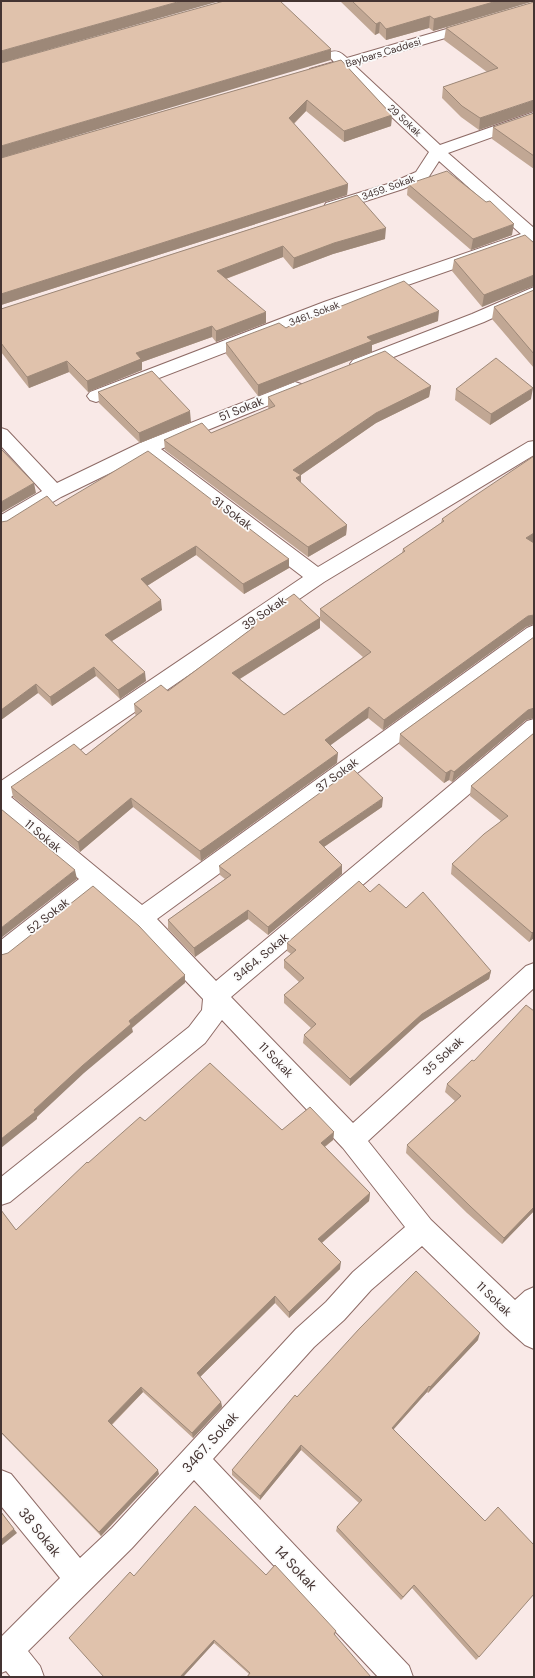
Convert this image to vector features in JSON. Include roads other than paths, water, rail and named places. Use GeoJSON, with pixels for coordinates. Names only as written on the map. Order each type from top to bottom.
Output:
{"type":"FeatureCollection","features":[{"type":"Feature","properties":{"kind":"street","name":"Baybars Caddesi"},"geometry":{"type":"LineString","coordinates":[[298,77],[490,20]]}},
{"type":"Feature","properties":{"kind":"street","name":"29 Sokak"},"geometry":{"type":"LineString","coordinates":[[327,48],[438,151],[455,169],[534,235]]}},
{"type":"Feature","properties":{"kind":"street"},"geometry":{"type":"LineString","coordinates":[[438,151],[534,117]]}},
{"type":"Feature","properties":{"kind":"street","name":"3459. Sokak"},"geometry":{"type":"LineString","coordinates":[[315,212],[397,186],[422,175],[438,151]]}},
{"type":"Feature","properties":{"kind":"street","name":"3461. Sokak"},"geometry":{"type":"LineString","coordinates":[[96,396],[330,306],[534,235]]}},
{"type":"Feature","properties":{"kind":"street"},"geometry":{"type":"LineString","coordinates":[[343,370],[478,318],[534,292]]}},
{"type":"Feature","properties":{"kind":"street","name":"51 Sokak"},"geometry":{"type":"LineString","coordinates":[[1,524],[54,492],[147,448],[314,381]]}},
{"type":"Feature","properties":{"kind":"street"},"geometry":{"type":"LineString","coordinates":[[1,434],[54,492]]}},
{"type":"Feature","properties":{"kind":"street","name":"39 Sokak"},"geometry":{"type":"LineString","coordinates":[[1,792],[317,577],[534,447]]}},
{"type":"Feature","properties":{"kind":"street","name":"31 Sokak"},"geometry":{"type":"LineString","coordinates":[[147,448],[317,577]]}},
{"type":"Feature","properties":{"kind":"street","name":"37 Sokak"},"geometry":{"type":"LineString","coordinates":[[141,918],[534,633]]}},
{"type":"Feature","properties":{"kind":"street","name":"3464. Sokak"},"geometry":{"type":"LineString","coordinates":[[215,996],[534,728]]}},
{"type":"Feature","properties":{"kind":"street","name":"11 Sokak"},"geometry":{"type":"LineString","coordinates":[[1,801],[141,918],[352,1140],[422,1229],[534,1336]]}},
{"type":"Feature","properties":{"kind":"street","name":"52 Sokak"},"geometry":{"type":"LineString","coordinates":[[1,953],[95,880]]}},
{"type":"Feature","properties":{"kind":"street","name":"35 Sokak"},"geometry":{"type":"LineString","coordinates":[[352,1140],[534,973]]}},
{"type":"Feature","properties":{"kind":"street"},"geometry":{"type":"LineString","coordinates":[[1,1193],[197,1035],[213,1014],[215,996]]}},
{"type":"Feature","properties":{"kind":"street","name":"3467. Sokak"},"geometry":{"type":"LineString","coordinates":[[5,1654],[122,1538],[305,1338],[335,1311],[362,1281],[422,1229]]}},
{"type":"Feature","properties":{"kind":"street"},"geometry":{"type":"LineString","coordinates":[[516,1319],[534,1300]]}},
{"type":"Feature","properties":{"kind":"street","name":"14 Sokak"},"geometry":{"type":"LineString","coordinates":[[194,1460],[398,1677]]}},
{"type":"Feature","properties":{"kind":"street","name":"38 Sokak"},"geometry":{"type":"LineString","coordinates":[[1,1484],[79,1579]]}},
{"type":"Feature","properties":{"kind":"street"},"geometry":{"type":"LineString","coordinates":[[5,1654],[29,1677]]}}]}
